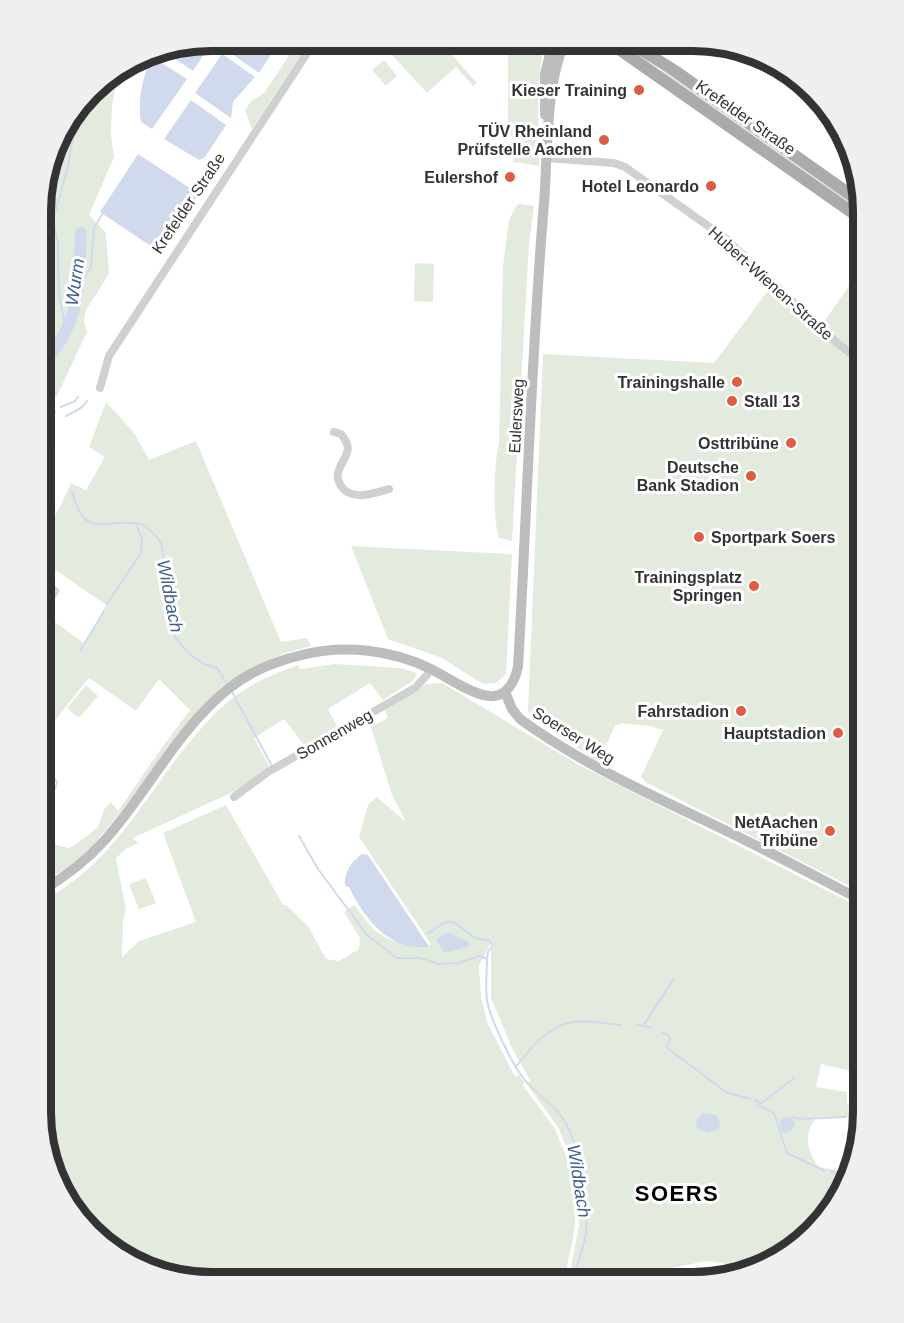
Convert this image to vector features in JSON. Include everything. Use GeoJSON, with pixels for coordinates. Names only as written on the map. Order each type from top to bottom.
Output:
{"type":"FeatureCollection","features":[{"type":"Feature","properties":{"kind":"main road","name":"Eulersweg"},"geometry":{"type":"LineString","coordinates":[[548,137],[544,91],[545,74],[551,51]]}},
{"type":"Feature","properties":{"kind":"main road","name":"Eulersweg"},"geometry":{"type":"LineString","coordinates":[[505,692],[514,679],[518,667],[548,137],[553,83],[562,51]]}},
{"type":"Feature","properties":{"kind":"main road","name":"Krefelder Straße"},"geometry":{"type":"LineString","coordinates":[[622,51],[853,212]]}},
{"type":"Feature","properties":{"kind":"main road","name":"Krefelder Straße"},"geometry":{"type":"LineString","coordinates":[[643,51],[852,196]]}},
{"type":"Feature","properties":{"kind":"main road"},"geometry":{"type":"LineString","coordinates":[[51,884],[80,864],[105,840],[189,729],[227,690],[274,664],[304,654],[332,650],[374,652],[401,657],[430,668],[481,694],[495,696],[505,692]]}},
{"type":"Feature","properties":{"kind":"main road","name":"Soerser Weg"},"geometry":{"type":"LineString","coordinates":[[505,692],[520,719],[597,767],[652,797],[714,825],[853,896]]}},
{"type":"Feature","properties":{"kind":"street","name":"Krefelder Straße"},"geometry":{"type":"LineString","coordinates":[[100,388],[109,356],[308,51]]}},
{"type":"Feature","properties":{"kind":"street","name":"Hubert-Wienen-Straße"},"geometry":{"type":"LineString","coordinates":[[547,158],[614,163],[625,167],[725,238],[853,355]]}},
{"type":"Feature","properties":{"kind":"street"},"geometry":{"type":"LineString","coordinates":[[334,432],[341,434],[348,446],[345,461],[338,472],[338,480],[344,490],[360,496],[389,489]]}},
{"type":"Feature","properties":{"kind":"street","name":"Sonnenweg"},"geometry":{"type":"LineString","coordinates":[[234,797],[268,772],[415,688],[430,668]]}},
{"type":"Feature","properties":{"kind":"shaded area"},"geometry":{"type":"Polygon","coordinates":[[[292,51],[303,51],[252,129],[245,110],[251,101],[264,93],[292,51]]]}},
{"type":"Feature","properties":{"kind":"shaded area"},"geometry":{"type":"Polygon","coordinates":[[[388,51],[449,51],[477,83],[473,86],[456,67],[427,93],[388,51]]]}},
{"type":"Feature","properties":{"kind":"shaded area"},"geometry":{"type":"Polygon","coordinates":[[[508,51],[543,51],[539,89],[539,166],[513,162],[514,147],[508,122],[508,51]]]}},
{"type":"Feature","properties":{"kind":"shaded area"},"geometry":{"type":"Polygon","coordinates":[[[384,60],[397,76],[386,86],[372,70],[384,60]]]}},
{"type":"Feature","properties":{"kind":"shaded area"},"geometry":{"type":"Polygon","coordinates":[[[657,69],[671,75],[853,204],[853,209],[657,69]]]}},
{"type":"Feature","properties":{"kind":"shaded area"},"geometry":{"type":"Polygon","coordinates":[[[117,82],[112,105],[111,135],[114,157],[89,215],[106,233],[109,274],[86,310],[84,321],[87,332],[57,396],[51,398],[52,190],[56,170],[72,131],[91,106],[117,82]]]}},
{"type":"Feature","properties":{"kind":"shaded area"},"geometry":{"type":"Polygon","coordinates":[[[518,204],[534,206],[529,244],[512,541],[499,538],[494,491],[499,442],[503,266],[509,219],[518,204]]]}},
{"type":"Feature","properties":{"kind":"shaded area"},"geometry":{"type":"Polygon","coordinates":[[[415,263],[434,264],[433,302],[414,301],[415,263]]]}},
{"type":"Feature","properties":{"kind":"shaded area","name":"Sportpark Soers"},"geometry":{"type":"Polygon","coordinates":[[[853,280],[853,888],[647,783],[641,777],[663,730],[650,726],[616,724],[598,762],[534,719],[528,711],[543,354],[714,363],[770,288],[818,330],[853,280]]]}},
{"type":"Feature","properties":{"kind":"shaded area"},"geometry":{"type":"Polygon","coordinates":[[[106,402],[135,434],[149,460],[196,441],[281,642],[307,638],[311,646],[282,654],[226,683],[196,713],[91,848],[51,878],[52,846],[54,844],[68,848],[75,845],[98,827],[105,808],[111,802],[118,811],[190,710],[159,679],[136,711],[89,678],[52,724],[51,722],[51,619],[85,644],[106,605],[51,567],[51,522],[71,483],[86,490],[105,457],[89,447],[106,402]]]}},
{"type":"Feature","properties":{"kind":"shaded area"},"geometry":{"type":"Polygon","coordinates":[[[351,546],[512,554],[506,674],[496,683],[483,684],[442,658],[388,639],[351,546]]]}},
{"type":"Feature","properties":{"kind":"shaded area"},"geometry":{"type":"Polygon","coordinates":[[[335,664],[400,668],[417,673],[414,680],[383,700],[370,683],[328,709],[338,728],[305,746],[284,719],[254,738],[270,767],[235,791],[133,838],[138,843],[126,849],[116,858],[126,910],[123,920],[122,957],[139,941],[196,922],[163,833],[226,805],[283,905],[286,905],[308,926],[326,959],[339,961],[359,949],[360,938],[344,912],[354,905],[373,928],[385,937],[413,946],[431,944],[359,837],[368,805],[377,797],[406,822],[392,795],[371,727],[388,718],[384,709],[427,684],[442,683],[581,766],[853,904],[853,1072],[821,1064],[816,1087],[847,1092],[847,1103],[853,1104],[853,1115],[816,1117],[809,1130],[809,1148],[818,1167],[841,1170],[826,1201],[798,1232],[782,1245],[764,1255],[736,1265],[707,1261],[651,1272],[572,1272],[571,1265],[579,1226],[572,1174],[569,1175],[575,1224],[567,1272],[190,1271],[170,1267],[131,1251],[91,1217],[78,1201],[68,1183],[54,1143],[51,1122],[51,896],[71,883],[97,861],[119,836],[199,731],[223,706],[258,682],[298,665],[300,669],[335,664]],[[491,943],[479,965],[481,997],[487,1022],[515,1077],[519,1075],[525,1083],[531,1082],[512,1048],[491,998],[491,943]],[[526,1083],[522,1084],[555,1129],[566,1155],[569,1154],[558,1127],[526,1083]]]}},
{"type":"Feature","properties":{"kind":"shaded area"},"geometry":{"type":"Polygon","coordinates":[[[86,685],[98,696],[81,716],[77,717],[67,708],[86,685]]]}},
{"type":"Feature","properties":{"kind":"shaded area"},"geometry":{"type":"Polygon","coordinates":[[[146,878],[156,903],[139,909],[129,884],[146,878]]]}},
{"type":"Feature","properties":{"kind":"water"},"geometry":{"type":"Polygon","coordinates":[[[206,51],[193,71],[170,56],[206,51]]]}},
{"type":"Feature","properties":{"kind":"water"},"geometry":{"type":"Polygon","coordinates":[[[228,51],[273,51],[259,73],[228,51]]]}},
{"type":"Feature","properties":{"kind":"water"},"geometry":{"type":"Polygon","coordinates":[[[222,54],[255,77],[233,102],[231,118],[195,93],[222,54]]]}},
{"type":"Feature","properties":{"kind":"water"},"geometry":{"type":"Polygon","coordinates":[[[158,61],[187,79],[152,129],[141,122],[140,97],[150,63],[158,61]]]}},
{"type":"Feature","properties":{"kind":"water"},"geometry":{"type":"Polygon","coordinates":[[[191,100],[226,125],[205,157],[199,160],[164,139],[191,100]]]}},
{"type":"Feature","properties":{"kind":"water"},"geometry":{"type":"Polygon","coordinates":[[[138,154],[199,194],[161,253],[100,212],[138,154]]]}},
{"type":"Feature","properties":{"kind":"water"},"geometry":{"type":"Polygon","coordinates":[[[51,582],[60,590],[51,604],[51,582]]]}},
{"type":"Feature","properties":{"kind":"water"},"geometry":{"type":"Polygon","coordinates":[[[362,854],[368,855],[428,945],[427,947],[413,947],[389,938],[370,920],[349,887],[345,886],[349,868],[362,854]]]}},
{"type":"Feature","properties":{"kind":"water"},"geometry":{"type":"Polygon","coordinates":[[[448,932],[469,942],[469,945],[444,953],[437,941],[448,932]]]}},
{"type":"Feature","properties":{"kind":"water"},"geometry":{"type":"Polygon","coordinates":[[[703,1113],[717,1115],[720,1122],[719,1129],[707,1133],[697,1128],[696,1120],[703,1113]]]}},
{"type":"Feature","properties":{"kind":"water"},"geometry":{"type":"Polygon","coordinates":[[[784,1117],[793,1119],[795,1125],[790,1131],[784,1133],[779,1122],[784,1117]]]}},
{"type":"Feature","properties":{"kind":"waterway","name":"Wurm"},"geometry":{"type":"LineString","coordinates":[[66,330],[59,295],[58,243],[53,221],[68,166],[75,127]]}},
{"type":"Feature","properties":{"kind":"waterway"},"geometry":{"type":"LineString","coordinates":[[78,290],[91,267],[94,228],[103,213]]}},
{"type":"Feature","properties":{"kind":"waterway","name":"Wurm"},"geometry":{"type":"LineString","coordinates":[[51,353],[71,319],[80,268],[81,233]]}},
{"type":"Feature","properties":{"kind":"waterway"},"geometry":{"type":"LineString","coordinates":[[61,407],[75,401],[78,397]]}},
{"type":"Feature","properties":{"kind":"waterway"},"geometry":{"type":"LineString","coordinates":[[66,416],[81,408],[87,401]]}},
{"type":"Feature","properties":{"kind":"waterway"},"geometry":{"type":"LineString","coordinates":[[51,414],[55,412]]}},
{"type":"Feature","properties":{"kind":"waterway","name":"Wildbach"},"geometry":{"type":"LineString","coordinates":[[72,491],[87,521],[101,524],[140,524],[157,537],[162,547],[167,571],[171,601],[169,616],[176,638],[188,653],[204,664],[217,668],[227,684]]}},
{"type":"Feature","properties":{"kind":"waterway"},"geometry":{"type":"LineString","coordinates":[[107,604],[141,553],[142,539],[136,524]]}},
{"type":"Feature","properties":{"kind":"waterway"},"geometry":{"type":"LineString","coordinates":[[80,651],[104,611]]}},
{"type":"Feature","properties":{"kind":"waterway","name":"Wildbach"},"geometry":{"type":"LineString","coordinates":[[232,692],[272,766]]}},
{"type":"Feature","properties":{"kind":"waterway"},"geometry":{"type":"LineString","coordinates":[[51,774],[57,782],[55,789],[51,790]]}},
{"type":"Feature","properties":{"kind":"waterway","name":"Wildbach"},"geometry":{"type":"LineString","coordinates":[[299,836],[318,869],[367,935],[397,958],[420,958],[438,964],[459,963],[479,956],[487,959],[487,1000],[502,1041],[524,1079],[565,1122],[575,1146],[585,1196],[586,1226],[585,1238],[574,1272]]}},
{"type":"Feature","properties":{"kind":"waterway"},"geometry":{"type":"LineString","coordinates":[[427,934],[445,923],[455,923],[472,936],[490,941],[492,946],[487,959]]}},
{"type":"Feature","properties":{"kind":"waterway"},"geometry":{"type":"LineString","coordinates":[[644,1025],[674,978]]}},
{"type":"Feature","properties":{"kind":"waterway"},"geometry":{"type":"LineString","coordinates":[[516,1066],[545,1035],[564,1024],[584,1021],[621,1025]]}},
{"type":"Feature","properties":{"kind":"waterway"},"geometry":{"type":"LineString","coordinates":[[638,1025],[650,1027]]}},
{"type":"Feature","properties":{"kind":"waterway"},"geometry":{"type":"LineString","coordinates":[[662,1033],[668,1035],[670,1040],[666,1047],[726,1092],[750,1099]]}},
{"type":"Feature","properties":{"kind":"waterway"},"geometry":{"type":"LineString","coordinates":[[757,1101],[762,1103],[794,1078]]}},
{"type":"Feature","properties":{"kind":"waterway"},"geometry":{"type":"LineString","coordinates":[[754,1100],[757,1100],[757,1105],[774,1113],[787,1153],[825,1171]]}},
{"type":"Feature","properties":{"kind":"waterway"},"geometry":{"type":"LineString","coordinates":[[790,1120],[793,1117],[800,1119],[846,1117]]}},
{"type":"Feature","properties":{"kind":"waterway"},"geometry":{"type":"LineString","coordinates":[[830,1171],[840,1174]]}},
{"type":"Feature","properties":{"kind":"place","name":"Kieser Training"},"geometry":{"type":"Point","coordinates":[639,90]}},
{"type":"Feature","properties":{"kind":"place","name":"TÜV Rheinland Prüfstelle Aachen"},"geometry":{"type":"Point","coordinates":[604,140]}},
{"type":"Feature","properties":{"kind":"place","name":"Eulershof"},"geometry":{"type":"Point","coordinates":[510,177]}},
{"type":"Feature","properties":{"kind":"place","name":"Hotel Leonardo"},"geometry":{"type":"Point","coordinates":[711,186]}},
{"type":"Feature","properties":{"kind":"place","name":"Trainingshalle"},"geometry":{"type":"Point","coordinates":[737,382]}},
{"type":"Feature","properties":{"kind":"place","name":"Stall 13"},"geometry":{"type":"Point","coordinates":[732,401]}},
{"type":"Feature","properties":{"kind":"place","name":"Osttribüne"},"geometry":{"type":"Point","coordinates":[791,443]}},
{"type":"Feature","properties":{"kind":"place","name":"Deutsche Bank Stadion"},"geometry":{"type":"Point","coordinates":[751,476]}},
{"type":"Feature","properties":{"kind":"place","name":"Sportpark Soers"},"geometry":{"type":"Point","coordinates":[699,537]}},
{"type":"Feature","properties":{"kind":"place","name":"Trainingsplatz Springen"},"geometry":{"type":"Point","coordinates":[754,586]}},
{"type":"Feature","properties":{"kind":"place","name":"Fahrstadion"},"geometry":{"type":"Point","coordinates":[741,711]}},
{"type":"Feature","properties":{"kind":"place","name":"Hauptstadion"},"geometry":{"type":"Point","coordinates":[838,733]}},
{"type":"Feature","properties":{"kind":"place","name":"NetAachen Tribüne"},"geometry":{"type":"Point","coordinates":[830,831]}},
{"type":"Feature","properties":{"kind":"district","name":"SOERS"},"geometry":{"type":"Point","coordinates":[677,1193]}}]}
